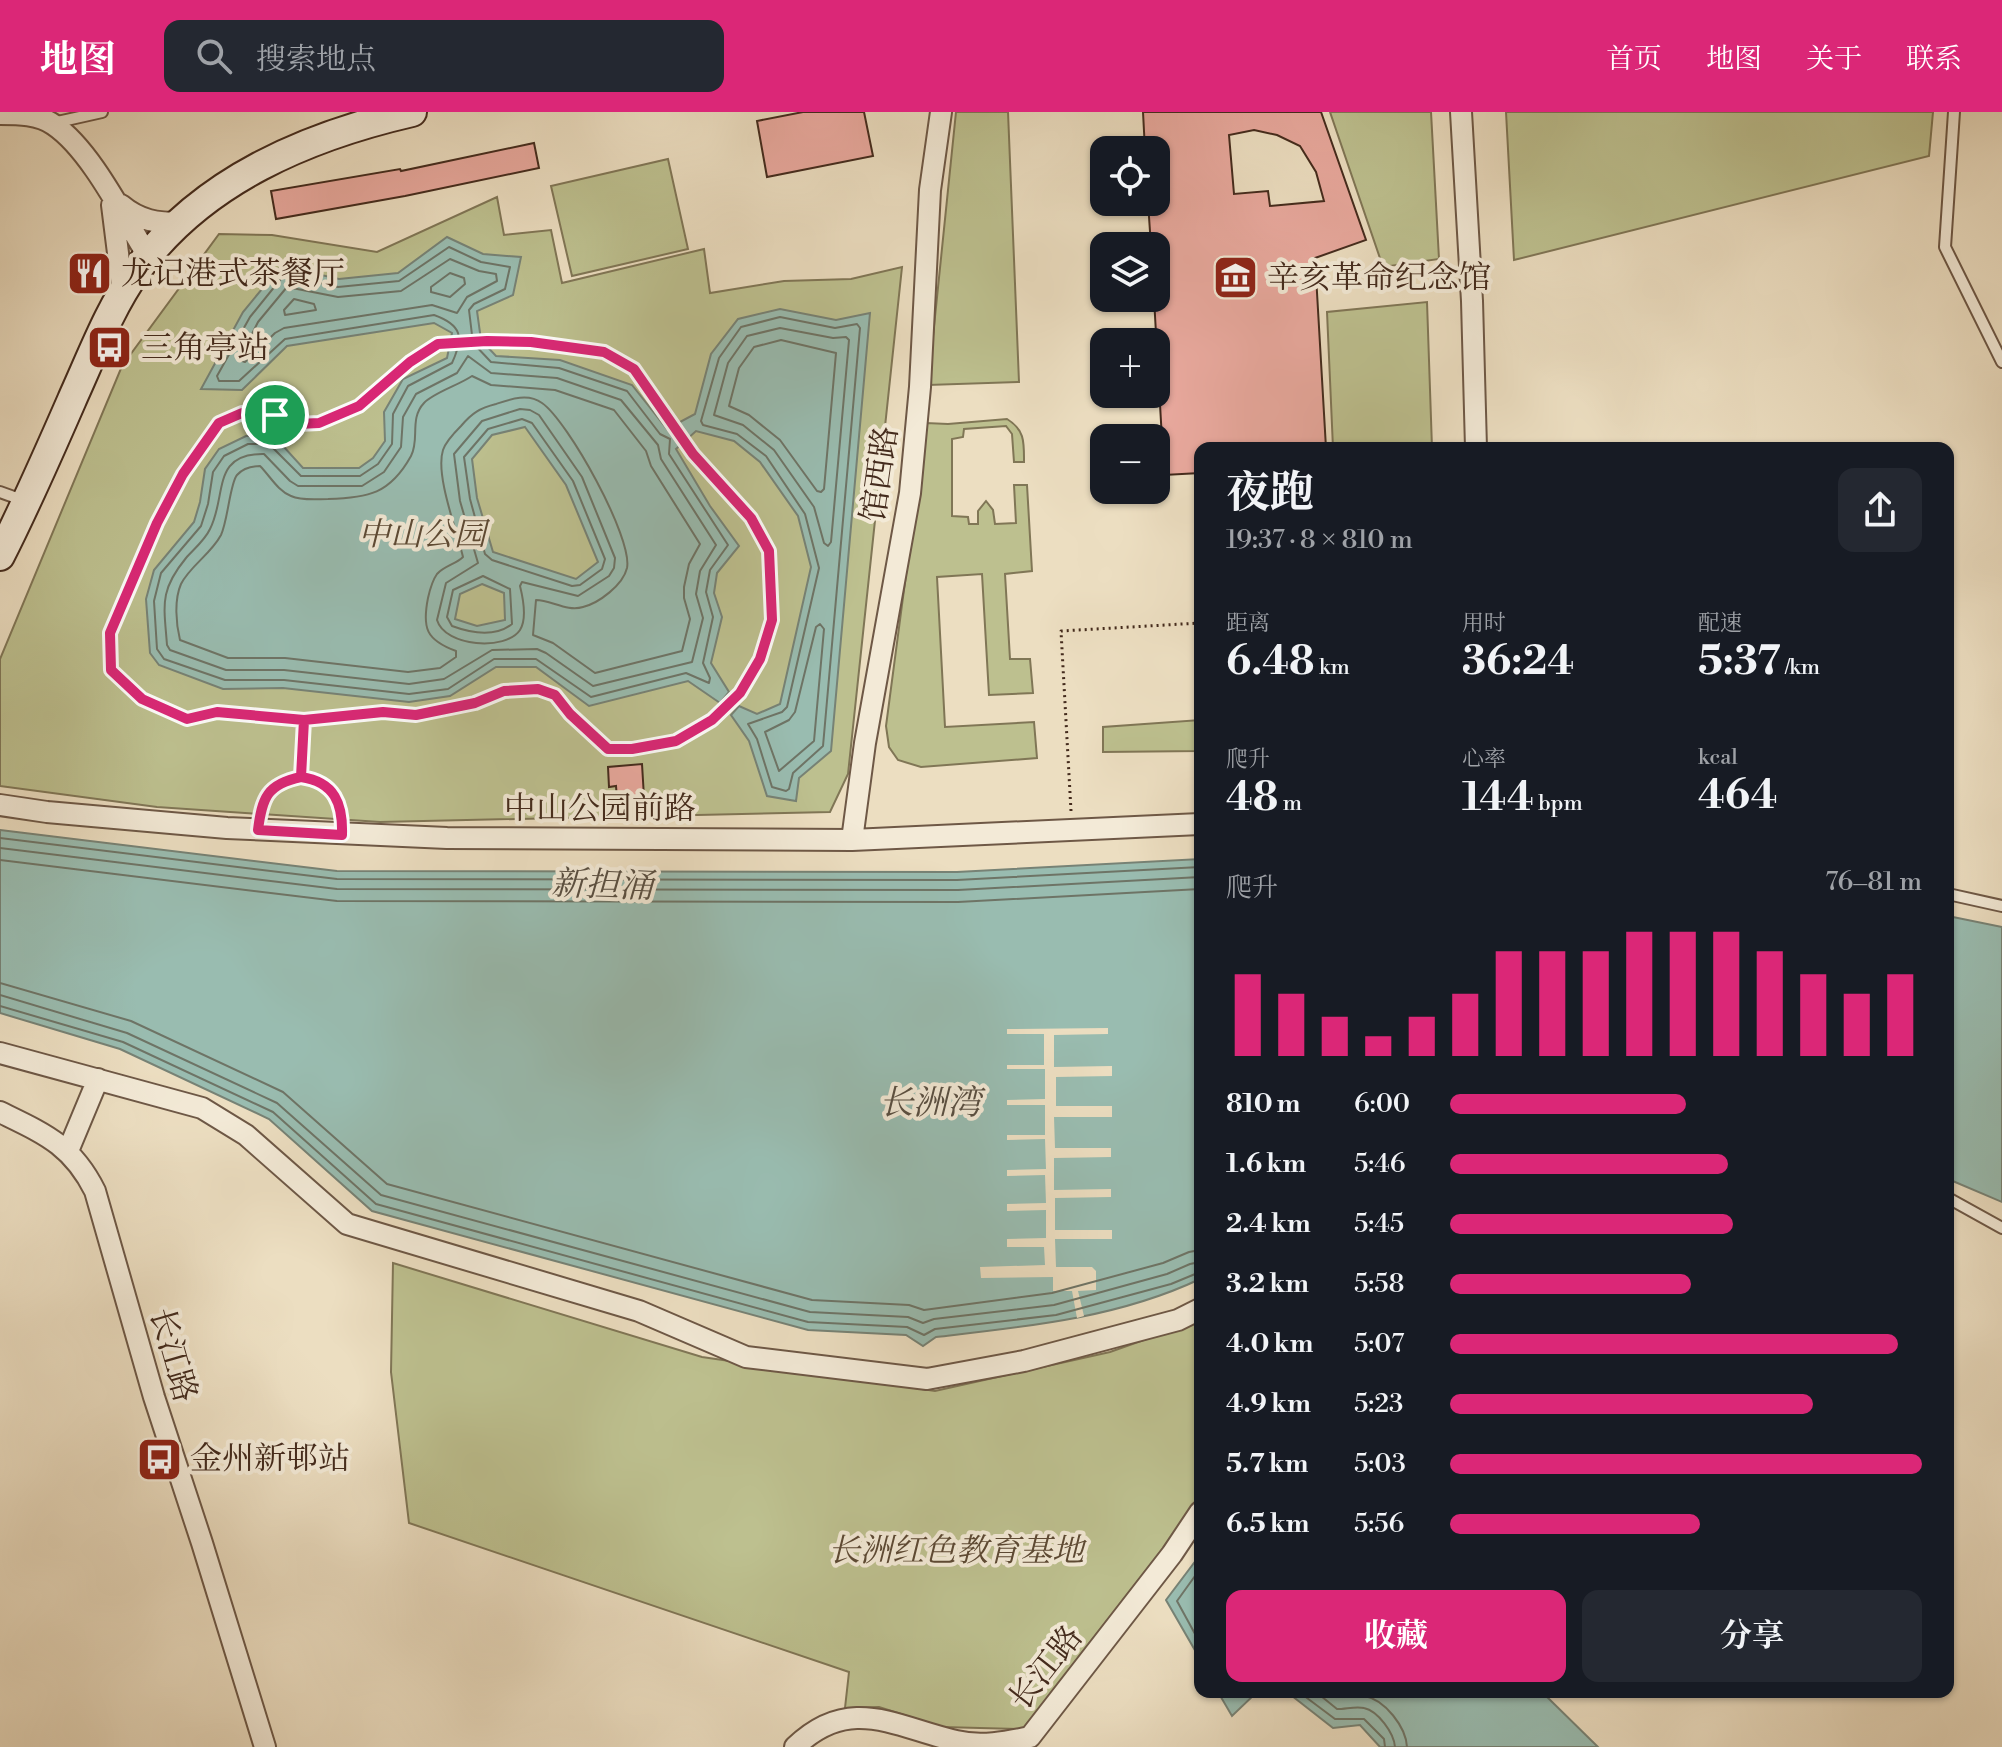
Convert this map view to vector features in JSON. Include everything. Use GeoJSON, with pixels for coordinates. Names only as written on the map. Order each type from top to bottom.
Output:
{"type":"FeatureCollection","features":[{"type":"Feature","properties":{"kind":"main road"},"geometry":{"type":"LineString","coordinates":[[0,556],[98,341],[123,293],[148,256],[181,223],[235,180],[281,154],[325,136],[412,112]]}},
{"type":"Feature","properties":{"kind":"street","name":"馆西路"},"geometry":{"type":"LineString","coordinates":[[852,840],[867,728],[910,493],[919,400],[930,190],[941,112]]}},
{"type":"Feature","properties":{"kind":"street"},"geometry":{"type":"LineString","coordinates":[[1461,112],[1472,301],[1476,442]]}},
{"type":"Feature","properties":{"kind":"street"},"geometry":{"type":"LineString","coordinates":[[0,114],[34,116],[53,123],[81,152],[148,256]]}},
{"type":"Feature","properties":{"kind":"street"},"geometry":{"type":"LineString","coordinates":[[111,197],[142,220],[181,223]]}},
{"type":"Feature","properties":{"kind":"street"},"geometry":{"type":"LineString","coordinates":[[111,197],[123,293]]}},
{"type":"Feature","properties":{"kind":"street","name":"中山公园前路"},"geometry":{"type":"LineString","coordinates":[[0,805],[61,814],[258,830],[540,840],[852,840],[1194,824]]}},
{"type":"Feature","properties":{"kind":"street"},"geometry":{"type":"LineString","coordinates":[[0,1053],[202,1108],[246,1135],[347,1224],[639,1311],[746,1357],[927,1379],[1024,1361],[1178,1320],[1194,1312]]}},
{"type":"Feature","properties":{"kind":"street"},"geometry":{"type":"LineString","coordinates":[[68,1151],[98,1079]]}},
{"type":"Feature","properties":{"kind":"street","name":"长江路"},"geometry":{"type":"LineString","coordinates":[[0,1112],[68,1151],[95,1191],[154,1397],[265,1747]]}},
{"type":"Feature","properties":{"kind":"street","name":"长江路"},"geometry":{"type":"LineString","coordinates":[[795,1747],[809,1733],[851,1717],[878,1718],[960,1742],[1003,1742],[1030,1737],[1172,1554],[1194,1521]]}},
{"type":"Feature","properties":{"kind":"lane"},"geometry":{"type":"LineString","coordinates":[[53,123],[102,112]]}},
{"type":"Feature","properties":{"kind":"lane"},"geometry":{"type":"LineString","coordinates":[[1954,112],[1945,247],[2002,362]]}},
{"type":"Feature","properties":{"kind":"lane"},"geometry":{"type":"LineString","coordinates":[[0,492],[27,502]]}},
{"type":"Feature","properties":{"kind":"lane"},"geometry":{"type":"LineString","coordinates":[[1954,895],[2002,906]]}},
{"type":"Feature","properties":{"kind":"lane"},"geometry":{"type":"LineString","coordinates":[[1954,1201],[2002,1228]]}},
{"type":"Feature","properties":{"kind":"path"},"geometry":{"type":"LineString","coordinates":[[531,342],[604,352],[634,369],[686,444],[751,518],[769,551],[772,620],[760,659],[736,697],[712,720],[676,741],[632,749],[608,749],[570,714],[555,695],[538,689],[504,691],[475,703],[416,715],[383,712],[304,720],[217,712],[187,719],[142,699],[111,670],[110,633],[157,523],[183,474],[219,423],[242,413],[275,415],[298,424],[319,423],[359,406],[410,362],[438,344],[531,342]]}},
{"type":"Feature","properties":{"kind":"path"},"geometry":{"type":"LineString","coordinates":[[1072,831],[1061,631],[1194,623]]}},
{"type":"Feature","properties":{"kind":"path"},"geometry":{"type":"LineString","coordinates":[[301,777],[304,720]]}},
{"type":"Feature","properties":{"kind":"path"},"geometry":{"type":"LineString","coordinates":[[258,830],[261,805],[271,790],[301,777],[316,779],[330,790],[343,815],[342,835]]}},
{"type":"Feature","properties":{"kind":"green space"},"geometry":{"type":"Polygon","coordinates":[[[956,112],[1008,112],[1019,382],[928,385],[956,112]]]}},
{"type":"Feature","properties":{"kind":"green space"},"geometry":{"type":"Polygon","coordinates":[[[1330,112],[1431,112],[1439,259],[1383,267],[1330,112]]]}},
{"type":"Feature","properties":{"kind":"green space"},"geometry":{"type":"Polygon","coordinates":[[[1506,112],[1933,112],[1929,156],[1514,260],[1506,112]]]}},
{"type":"Feature","properties":{"kind":"green space"},"geometry":{"type":"Polygon","coordinates":[[[668,159],[688,249],[572,276],[551,186],[668,159]]]}},
{"type":"Feature","properties":{"kind":"green space","name":"中山公园"},"geometry":{"type":"Polygon","coordinates":[[[497,197],[504,235],[551,230],[562,283],[704,249],[710,293],[784,281],[851,279],[902,267],[848,774],[830,812],[380,822],[157,807],[0,786],[0,659],[122,366],[219,234],[272,235],[377,252],[497,197]]]}},
{"type":"Feature","properties":{"kind":"green space"},"geometry":{"type":"Polygon","coordinates":[[[1427,302],[1432,442],[1333,442],[1327,312],[1427,302]]]}},
{"type":"Feature","properties":{"kind":"green space"},"geometry":{"type":"Polygon","coordinates":[[[1007,419],[1022,437],[1024,462],[1014,462],[1012,434],[1006,426],[964,429],[963,437],[952,439],[952,516],[968,517],[969,524],[978,524],[978,511],[986,501],[993,510],[995,524],[1016,523],[1014,485],[1027,485],[1032,571],[1005,574],[1010,659],[1030,659],[1033,693],[989,695],[982,574],[937,577],[945,727],[1034,722],[1037,758],[921,767],[898,760],[889,747],[886,726],[926,423],[1007,419]]]}},
{"type":"Feature","properties":{"kind":"green space"},"geometry":{"type":"Polygon","coordinates":[[[1194,720],[1194,751],[1103,752],[1103,727],[1194,720]]]}},
{"type":"Feature","properties":{"kind":"green space","name":"长洲红色教育基地"},"geometry":{"type":"Polygon","coordinates":[[[393,1263],[702,1357],[935,1391],[1110,1352],[1194,1322],[1194,1503],[1171,1538],[1023,1729],[942,1727],[879,1707],[845,1708],[849,1672],[409,1523],[391,1372],[393,1263]]]}},
{"type":"Feature","properties":{"kind":"water"},"geometry":{"type":"Polygon","coordinates":[[[447,237],[483,254],[521,257],[513,295],[477,311],[481,340],[496,356],[560,360],[632,385],[667,429],[695,414],[711,354],[738,319],[780,309],[836,320],[870,313],[831,751],[799,778],[796,801],[767,796],[749,741],[731,715],[739,706],[757,714],[780,704],[811,567],[798,516],[760,462],[734,441],[696,431],[676,449],[710,506],[739,546],[717,573],[714,593],[722,617],[711,663],[729,692],[720,703],[688,681],[589,706],[536,667],[496,667],[450,696],[409,702],[283,688],[223,689],[159,665],[150,653],[146,599],[154,570],[194,522],[205,469],[219,449],[246,436],[274,436],[303,468],[359,468],[373,458],[385,441],[384,412],[403,379],[447,358],[452,333],[434,323],[287,346],[242,390],[201,389],[243,312],[281,266],[339,279],[398,273],[447,237]],[[525,427],[492,435],[472,459],[477,498],[493,552],[576,579],[598,562],[566,485],[525,427]],[[482,584],[460,594],[455,619],[477,626],[505,620],[504,593],[482,584]]]}},
{"type":"Feature","properties":{"kind":"water","name":"长洲湾"},"geometry":{"type":"Polygon","coordinates":[[[0,830],[337,871],[957,872],[1194,859],[1194,1282],[1104,1312],[1037,1325],[936,1337],[923,1346],[906,1335],[808,1330],[372,1211],[269,1119],[120,1049],[0,1013],[0,830]]]}},
{"type":"Feature","properties":{"kind":"water"},"geometry":{"type":"Polygon","coordinates":[[[1954,917],[2002,927],[2002,1202],[1954,1182],[1954,917]]]}},
{"type":"Feature","properties":{"kind":"water"},"geometry":{"type":"Polygon","coordinates":[[[1194,1563],[1194,1649],[1166,1600],[1194,1563]]]}},
{"type":"Feature","properties":{"kind":"water"},"geometry":{"type":"Polygon","coordinates":[[[1222,1698],[1251,1698],[1232,1716],[1222,1698]]]}},
{"type":"Feature","properties":{"kind":"water"},"geometry":{"type":"Polygon","coordinates":[[[1295,1698],[1548,1698],[1598,1747],[1380,1747],[1360,1725],[1333,1728],[1295,1698]]]}},
{"type":"Feature","properties":{"kind":"pier"},"geometry":{"type":"Polygon","coordinates":[[[1108,1028],[1108,1034],[1054,1035],[1054,1067],[1112,1066],[1112,1076],[1056,1077],[1056,1106],[1112,1106],[1112,1117],[1054,1117],[1055,1148],[1111,1148],[1111,1157],[1054,1158],[1054,1190],[1111,1189],[1111,1197],[1055,1198],[1055,1230],[1112,1230],[1112,1239],[1055,1239],[1056,1267],[1092,1267],[1096,1271],[1096,1290],[1078,1291],[1084,1316],[1077,1318],[1072,1291],[1053,1291],[1053,1277],[981,1278],[980,1267],[1045,1265],[1044,1247],[1007,1247],[1007,1239],[1046,1238],[1046,1210],[1007,1211],[1007,1204],[1046,1203],[1045,1175],[1007,1176],[1007,1170],[1046,1169],[1045,1139],[1007,1140],[1007,1135],[1045,1135],[1045,1105],[1007,1105],[1007,1100],[1045,1099],[1045,1069],[1007,1069],[1007,1065],[1044,1065],[1044,1034],[1007,1034],[1007,1029],[1108,1028]]]}},
{"type":"Feature","properties":{"kind":"building"},"geometry":{"type":"Polygon","coordinates":[[[803,112],[864,112],[873,156],[767,177],[757,121],[803,112]]]}},
{"type":"Feature","properties":{"kind":"building","name":"辛亥革命纪念馆"},"geometry":{"type":"Polygon","coordinates":[[[1143,112],[1321,112],[1366,240],[1315,258],[1326,442],[1194,442],[1194,473],[1170,475],[1170,424],[1161,424],[1160,408],[1170,408],[1170,328],[1156,328],[1155,312],[1170,312],[1170,232],[1150,232],[1149,216],[1170,216],[1170,136],[1144,136],[1143,112]],[[1254,130],[1229,135],[1234,194],[1268,191],[1270,206],[1324,201],[1316,172],[1300,146],[1277,135],[1254,130]]]}},
{"type":"Feature","properties":{"kind":"building"},"geometry":{"type":"Polygon","coordinates":[[[534,143],[539,168],[276,219],[271,191],[401,171],[534,143]]]}},
{"type":"Feature","properties":{"kind":"building"},"geometry":{"type":"Polygon","coordinates":[[[642,764],[644,797],[617,799],[616,786],[609,787],[608,767],[642,764]]]}},
{"type":"Feature","properties":{"kind":"place","name":"龙记港式茶餐厅"},"geometry":{"type":"Point","coordinates":[90,274]}},
{"type":"Feature","properties":{"kind":"place","name":"辛亥革命纪念馆"},"geometry":{"type":"Point","coordinates":[1236,278]}},
{"type":"Feature","properties":{"kind":"place","name":"三角亭站"},"geometry":{"type":"Point","coordinates":[110,348]}},
{"type":"Feature","properties":{"kind":"place","name":"金州新邨站"},"geometry":{"type":"Point","coordinates":[159,1459]}},
{"type":"Feature","properties":{"kind":"route"},"geometry":{"type":"LineString","coordinates":[[275,415],[242,413],[219,423],[183,474],[157,523],[110,633],[111,670],[142,699],[187,719],[217,712],[304,720],[301,777],[316,779],[330,790],[343,815],[342,835],[258,830],[261,805],[271,790],[301,777],[304,720],[383,712],[416,715],[475,703],[504,691],[538,689],[555,695],[570,714],[608,749],[632,749],[676,741],[712,720],[740,693],[760,659],[772,620],[769,551],[751,518],[693,454],[634,369],[604,352],[531,342],[438,344],[410,362],[359,406],[319,423],[298,424],[275,415]]}},
{"type":"Feature","properties":{"kind":"water label","name":"新担涌"},"geometry":{"type":"Point","coordinates":[602,886]}}]}
